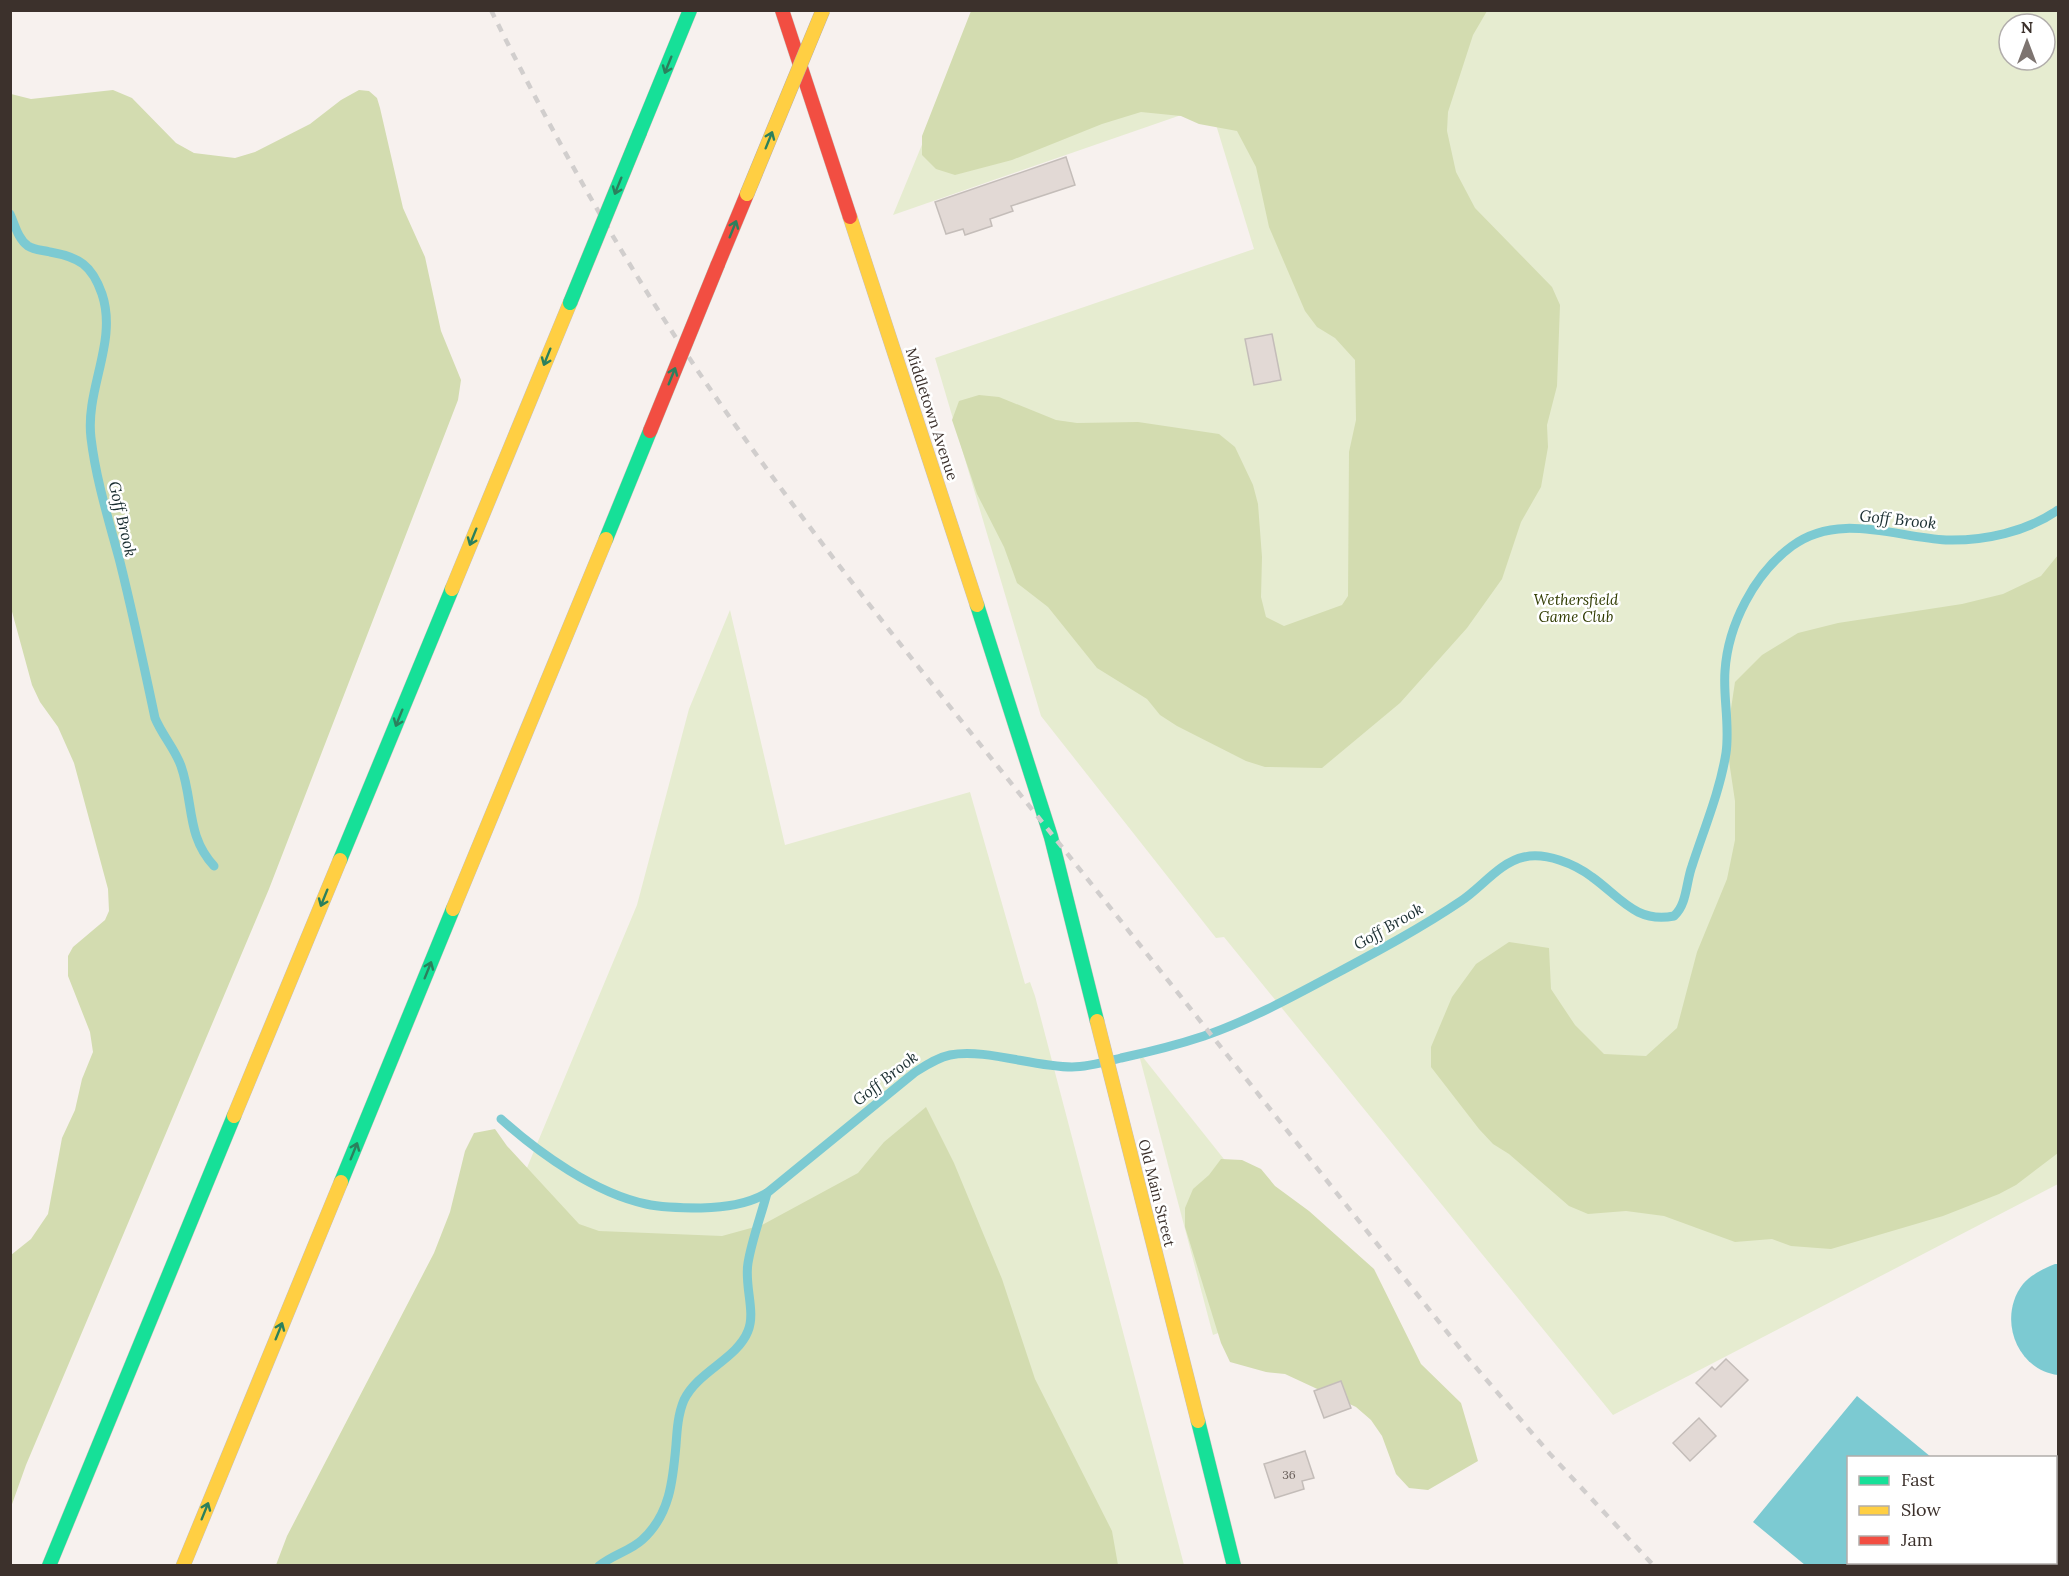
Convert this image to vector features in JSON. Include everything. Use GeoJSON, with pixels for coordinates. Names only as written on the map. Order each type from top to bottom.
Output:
{"type":"FeatureCollection","features":[{"type":"Feature","properties":{"kind":"main road"},"geometry":{"type":"LineString","coordinates":[[49,1566],[690,10]]}},
{"type":"Feature","properties":{"kind":"main road","name":"Middletown Avenue"},"geometry":{"type":"LineString","coordinates":[[782,10],[1048,829]]}},
{"type":"Feature","properties":{"kind":"main road"},"geometry":{"type":"LineString","coordinates":[[183,1566],[823,10]]}},
{"type":"Feature","properties":{"kind":"main road","name":"Old Main Street"},"geometry":{"type":"LineString","coordinates":[[1048,829],[1234,1566]]}},
{"type":"Feature","properties":{"kind":"green space"},"geometry":{"type":"Polygon","coordinates":[[[971,11],[1487,11],[1473,35],[1448,112],[1447,131],[1456,172],[1475,208],[1552,287],[1560,305],[1557,386],[1547,425],[1548,447],[1541,487],[1521,522],[1502,579],[1467,628],[1400,703],[1322,768],[1265,767],[1246,761],[1177,726],[1160,715],[1147,699],[1097,668],[1048,607],[1017,583],[1004,547],[977,494],[952,420],[959,401],[979,395],[999,397],[1056,420],[1077,423],[1138,422],[1219,434],[1235,447],[1253,485],[1258,504],[1262,557],[1261,597],[1266,617],[1284,626],[1342,605],[1348,596],[1349,452],[1356,420],[1355,360],[1335,338],[1317,327],[1305,311],[1269,227],[1256,167],[1237,131],[1199,124],[1181,116],[1141,112],[1102,124],[1012,160],[955,175],[936,169],[922,155],[922,136],[971,11]]]}},
{"type":"Feature","properties":{"kind":"green space","name":"Wethersfield Game Club"},"geometry":{"type":"Polygon","coordinates":[[[977,11],[2058,11],[2058,1184],[1613,1415],[1224,937],[1216,938],[1041,716],[935,358],[1254,249],[1210,105],[893,215],[977,11]]]}},
{"type":"Feature","properties":{"kind":"green space"},"geometry":{"type":"Polygon","coordinates":[[[113,90],[132,98],[176,143],[194,153],[235,158],[255,152],[310,124],[341,100],[359,90],[369,91],[377,98],[403,208],[425,257],[441,331],[461,380],[458,400],[269,889],[26,1465],[11,1507],[11,1255],[31,1239],[48,1214],[62,1138],[75,1110],[82,1079],[93,1052],[90,1032],[68,976],[68,956],[73,947],[105,920],[109,911],[108,889],[74,763],[58,727],[40,702],[32,685],[11,608],[11,94],[31,99],[113,90]]]}},
{"type":"Feature","properties":{"kind":"green space"},"geometry":{"type":"Polygon","coordinates":[[[2058,555],[2058,1153],[2016,1185],[1999,1194],[1943,1216],[1831,1249],[1791,1246],[1772,1239],[1735,1242],[1664,1216],[1626,1211],[1588,1214],[1569,1206],[1509,1154],[1493,1144],[1431,1067],[1431,1047],[1452,997],[1476,964],[1509,942],[1549,948],[1551,989],[1575,1025],[1604,1054],[1646,1056],[1677,1028],[1697,952],[1727,879],[1735,840],[1735,801],[1729,761],[1729,722],[1735,682],[1762,655],[1798,633],[1838,623],[1962,604],[2003,594],[2041,576],[2058,555]]]}},
{"type":"Feature","properties":{"kind":"green space"},"geometry":{"type":"Polygon","coordinates":[[[730,610],[785,845],[970,792],[1025,984],[1030,982],[1035,996],[1184,1565],[365,1566],[516,1194],[637,905],[689,709],[730,610]]]}},
{"type":"Feature","properties":{"kind":"green space"},"geometry":{"type":"Polygon","coordinates":[[[1138,1051],[1329,1291],[1213,1335],[1138,1051]]]}},
{"type":"Feature","properties":{"kind":"green space"},"geometry":{"type":"Polygon","coordinates":[[[926,1107],[954,1163],[1002,1279],[1035,1379],[1112,1531],[1118,1565],[276,1565],[287,1536],[434,1253],[450,1212],[465,1151],[474,1133],[495,1129],[507,1146],[579,1224],[599,1231],[722,1236],[762,1225],[858,1173],[884,1142],[926,1107]]]}},
{"type":"Feature","properties":{"kind":"green space"},"geometry":{"type":"Polygon","coordinates":[[[1221,1159],[1242,1160],[1261,1169],[1275,1186],[1309,1211],[1374,1269],[1421,1364],[1461,1403],[1478,1461],[1428,1490],[1409,1488],[1396,1474],[1382,1436],[1371,1420],[1356,1407],[1285,1374],[1266,1372],[1230,1362],[1221,1343],[1185,1227],[1185,1208],[1193,1189],[1209,1175],[1221,1159]]]}},
{"type":"Feature","properties":{"kind":"water"},"geometry":{"type":"Polygon","coordinates":[[[2058,1264],[2058,1375],[2043,1371],[2031,1363],[2015,1340],[2012,1326],[2015,1297],[2023,1284],[2042,1270],[2058,1264]]]}},
{"type":"Feature","properties":{"kind":"water"},"geometry":{"type":"Polygon","coordinates":[[[1857,1396],[1930,1456],[1847,1456],[1847,1564],[2049,1564],[1805,1565],[1753,1522],[1857,1396]]]}},
{"type":"Feature","properties":{"kind":"building"},"geometry":{"type":"Polygon","coordinates":[[[1066,157],[1075,185],[1011,206],[1013,211],[990,219],[992,226],[965,235],[963,229],[946,234],[935,202],[1066,157]]]}},
{"type":"Feature","properties":{"kind":"building"},"geometry":{"type":"Polygon","coordinates":[[[1272,334],[1281,380],[1254,385],[1245,339],[1272,334]]]}},
{"type":"Feature","properties":{"kind":"building"},"geometry":{"type":"Polygon","coordinates":[[[1726,1359],[1748,1380],[1721,1407],[1696,1383],[1712,1367],[1715,1370],[1726,1359]]]}},
{"type":"Feature","properties":{"kind":"building"},"geometry":{"type":"Polygon","coordinates":[[[1341,1381],[1351,1408],[1324,1418],[1314,1391],[1341,1381]]]}},
{"type":"Feature","properties":{"kind":"building"},"geometry":{"type":"Polygon","coordinates":[[[1699,1418],[1716,1436],[1690,1461],[1673,1443],[1699,1418]]]}},
{"type":"Feature","properties":{"kind":"building"},"geometry":{"type":"Polygon","coordinates":[[[1305,1451],[1314,1478],[1302,1481],[1304,1489],[1275,1498],[1264,1464],[1305,1451]]]}},
{"type":"Feature","properties":{"kind":"waterway","name":"Goff Brook"},"geometry":{"type":"LineString","coordinates":[[10,214],[19,236],[28,246],[77,260],[89,269],[102,294],[106,312],[106,330],[90,420],[96,469],[120,562],[155,718],[181,766],[195,831],[205,855],[214,866]]}},
{"type":"Feature","properties":{"kind":"waterway","name":"Goff Brook"},"geometry":{"type":"LineString","coordinates":[[501,1119],[533,1146],[569,1170],[588,1182],[627,1199],[674,1207],[701,1208],[735,1205],[767,1193],[914,1073],[940,1058],[950,1055],[978,1054],[1078,1067],[1152,1051],[1204,1036],[1271,1008],[1383,948],[1461,901],[1507,864],[1524,857],[1542,856],[1569,864],[1592,877],[1638,912],[1649,916],[1674,916],[1684,900],[1690,872],[1716,796],[1726,753],[1725,671],[1731,636],[1745,602],[1766,571],[1778,558],[1792,546],[1810,536],[1828,530],[1867,529],[1946,540],[1975,539],[2005,534],[2046,518],[2058,510]]}},
{"type":"Feature","properties":{"kind":"waterway"},"geometry":{"type":"LineString","coordinates":[[599,1566],[637,1544],[659,1520],[671,1484],[678,1422],[684,1400],[698,1381],[735,1350],[748,1331],[751,1315],[747,1280],[748,1263],[767,1193]]}},
{"type":"Feature","properties":{"kind":"railway"},"geometry":{"type":"LineString","coordinates":[[491,10],[565,152],[618,245],[704,380],[783,491],[908,653],[1467,1357],[1550,1454],[1654,1566]]}},
{"type":"Feature","properties":{"kind":"traffic: fast"},"geometry":{"type":"LineString","coordinates":[[640,132],[690,10]]}},
{"type":"Feature","properties":{"kind":"traffic: fast"},"geometry":{"type":"LineString","coordinates":[[570,303],[640,132]]}},
{"type":"Feature","properties":{"kind":"traffic: fast"},"geometry":{"type":"LineString","coordinates":[[606,539],[650,431]]}},
{"type":"Feature","properties":{"kind":"traffic: fast"},"geometry":{"type":"LineString","coordinates":[[340,860],[452,589]]}},
{"type":"Feature","properties":{"kind":"traffic: fast"},"geometry":{"type":"LineString","coordinates":[[977,605],[1051,837],[1097,1021]]}},
{"type":"Feature","properties":{"kind":"traffic: fast"},"geometry":{"type":"LineString","coordinates":[[341,1182],[453,909]]}},
{"type":"Feature","properties":{"kind":"traffic: fast"},"geometry":{"type":"LineString","coordinates":[[49,1566],[234,1116]]}},
{"type":"Feature","properties":{"kind":"traffic: fast"},"geometry":{"type":"LineString","coordinates":[[1198,1421],[1234,1566]]}},
{"type":"Feature","properties":{"kind":"traffic: slow"},"geometry":{"type":"LineString","coordinates":[[747,194],[823,10]]}},
{"type":"Feature","properties":{"kind":"traffic: slow"},"geometry":{"type":"LineString","coordinates":[[850,217],[977,605]]}},
{"type":"Feature","properties":{"kind":"traffic: slow"},"geometry":{"type":"LineString","coordinates":[[452,589],[570,303]]}},
{"type":"Feature","properties":{"kind":"traffic: slow"},"geometry":{"type":"LineString","coordinates":[[453,909],[606,539]]}},
{"type":"Feature","properties":{"kind":"traffic: slow"},"geometry":{"type":"LineString","coordinates":[[234,1116],[340,860]]}},
{"type":"Feature","properties":{"kind":"traffic: slow"},"geometry":{"type":"LineString","coordinates":[[1097,1021],[1198,1421]]}},
{"type":"Feature","properties":{"kind":"traffic: slow"},"geometry":{"type":"LineString","coordinates":[[183,1566],[341,1182]]}},
{"type":"Feature","properties":{"kind":"traffic: jam"},"geometry":{"type":"LineString","coordinates":[[782,10],[850,217]]}},
{"type":"Feature","properties":{"kind":"traffic: jam"},"geometry":{"type":"LineString","coordinates":[[718,264],[747,194]]}},
{"type":"Feature","properties":{"kind":"traffic: jam"},"geometry":{"type":"LineString","coordinates":[[650,431],[718,264]]}}]}
